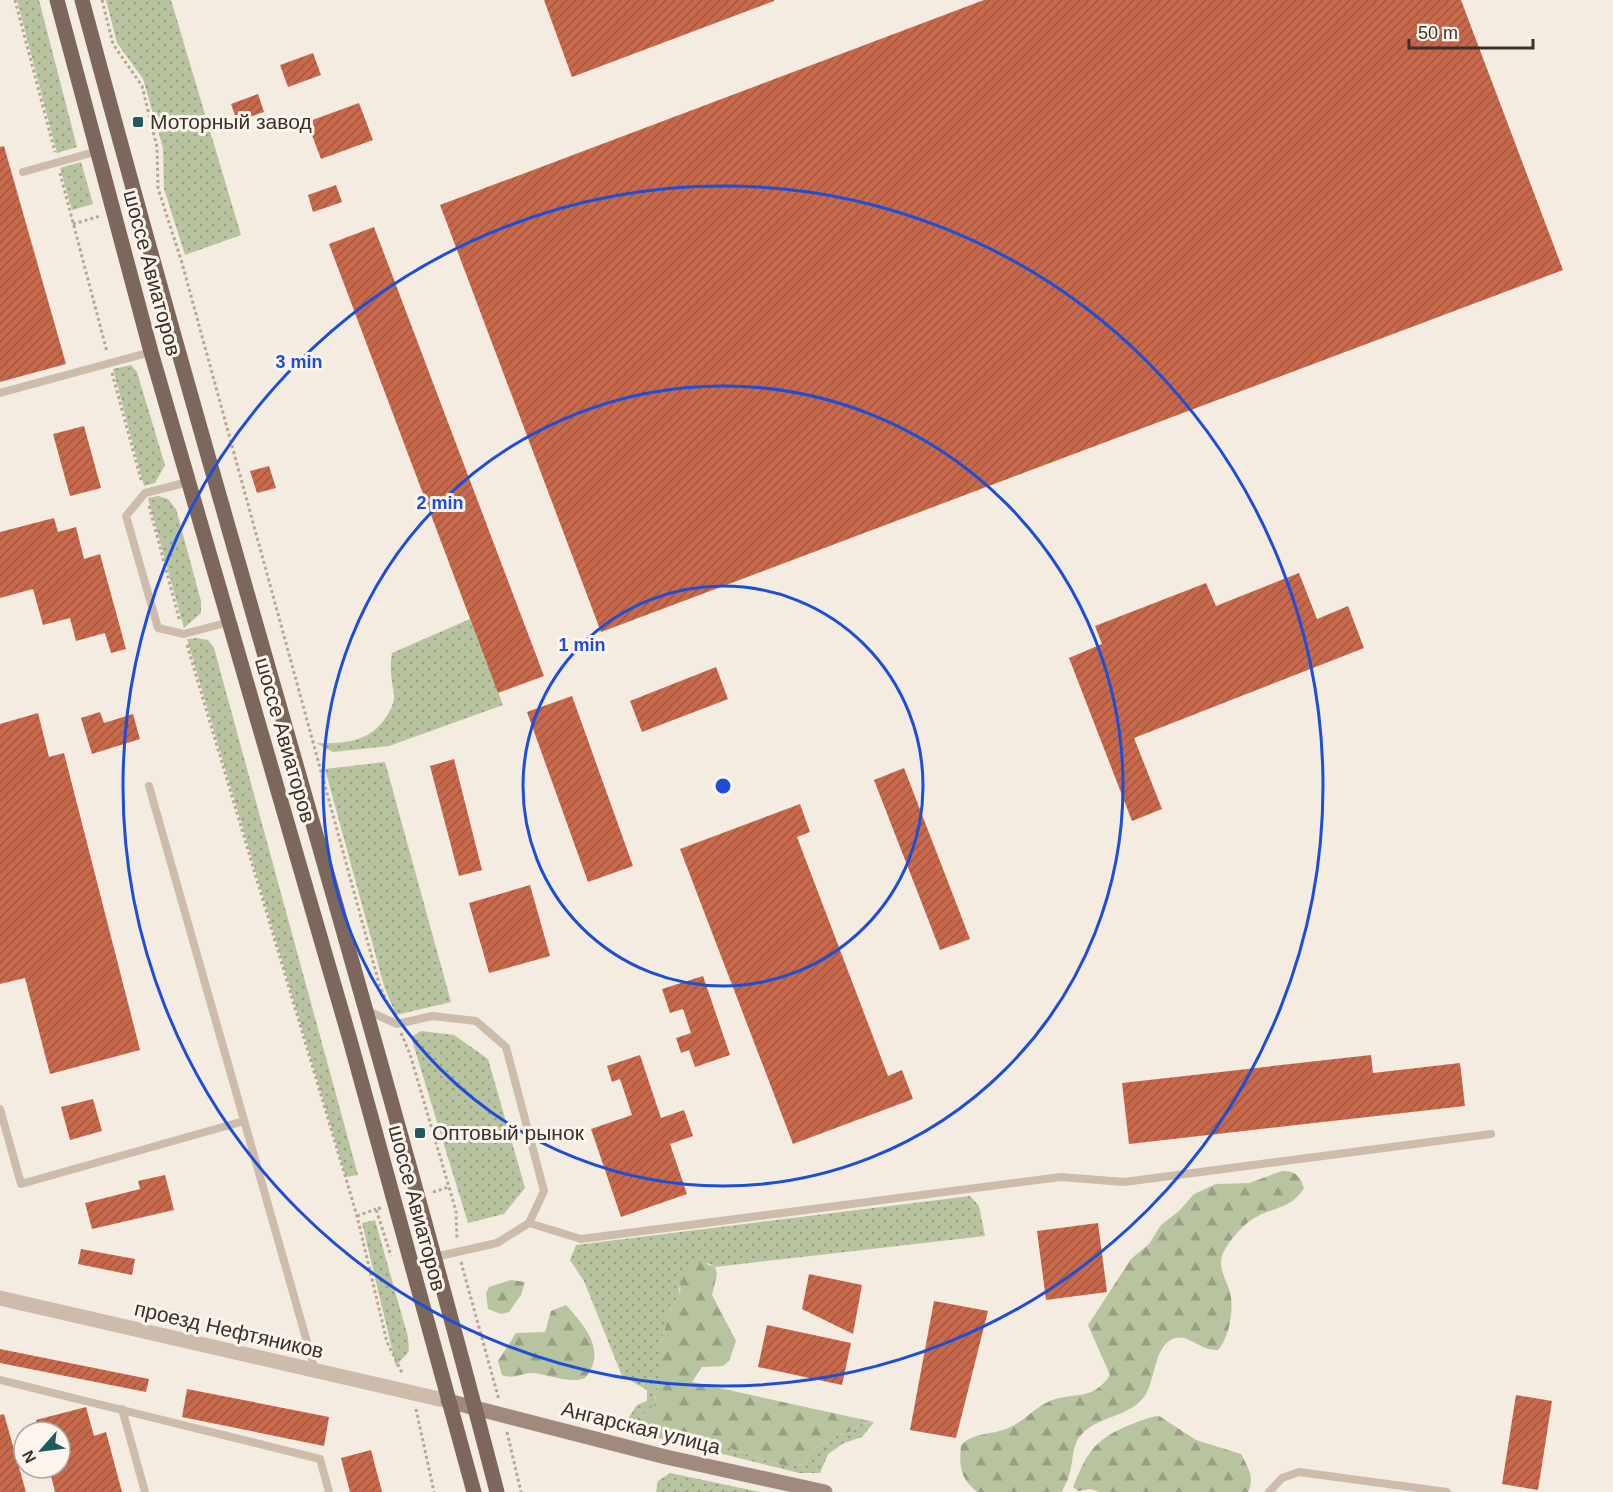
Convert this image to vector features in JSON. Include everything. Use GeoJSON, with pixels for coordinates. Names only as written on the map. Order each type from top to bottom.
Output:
{"type":"FeatureCollection","features":[{"type":"Feature","properties":{"kind":"main road","name":"шоссе Авиаторов"},"geometry":{"type":"LineString","coordinates":[[57,0],[151,352],[351,1040],[474,1492]]}},
{"type":"Feature","properties":{"kind":"main road","name":"шоссе Авиаторов"},"geometry":{"type":"LineString","coordinates":[[82,0],[137,205],[435,1257],[497,1492]]}},
{"type":"Feature","properties":{"kind":"main road","name":"Ангарская улица"},"geometry":{"type":"LineString","coordinates":[[448,1401],[666,1457],[825,1492]]}},
{"type":"Feature","properties":{"kind":"street","name":"проезд Нефтяников"},"geometry":{"type":"LineString","coordinates":[[0,1298],[448,1401]]}},
{"type":"Feature","properties":{"kind":"lane"},"geometry":{"type":"LineString","coordinates":[[22,172],[98,151]]}},
{"type":"Feature","properties":{"kind":"lane"},"geometry":{"type":"LineString","coordinates":[[0,393],[151,352]]}},
{"type":"Feature","properties":{"kind":"lane"},"geometry":{"type":"LineString","coordinates":[[188,482],[145,493],[126,516],[158,628],[184,634],[229,622]]}},
{"type":"Feature","properties":{"kind":"lane"},"geometry":{"type":"LineString","coordinates":[[149,786],[315,1371]]}},
{"type":"Feature","properties":{"kind":"lane"},"geometry":{"type":"LineString","coordinates":[[364,1009],[397,1024],[432,1016],[476,1021],[506,1047],[544,1191],[529,1223],[497,1243],[435,1257]]}},
{"type":"Feature","properties":{"kind":"lane"},"geometry":{"type":"LineString","coordinates":[[0,1109],[21,1184],[244,1121]]}},
{"type":"Feature","properties":{"kind":"lane"},"geometry":{"type":"LineString","coordinates":[[529,1223],[581,1239],[1061,1176],[1124,1182],[1491,1134]]}},
{"type":"Feature","properties":{"kind":"lane"},"geometry":{"type":"LineString","coordinates":[[0,1380],[320,1459],[329,1492]]}},
{"type":"Feature","properties":{"kind":"lane"},"geometry":{"type":"LineString","coordinates":[[122,1409],[145,1492]]}},
{"type":"Feature","properties":{"kind":"lane"},"geometry":{"type":"LineString","coordinates":[[1269,1492],[1282,1478],[1299,1472],[1447,1492]]}},
{"type":"Feature","properties":{"kind":"path"},"geometry":{"type":"LineString","coordinates":[[15,0],[110,364],[184,634],[357,1216],[387,1342],[411,1392],[422,1430],[434,1492]]}},
{"type":"Feature","properties":{"kind":"path"},"geometry":{"type":"LineString","coordinates":[[102,0],[113,44],[142,86],[157,147],[158,188],[182,263],[380,987],[410,1054],[456,1211],[458,1252],[504,1415],[521,1492]]}},
{"type":"Feature","properties":{"kind":"path"},"geometry":{"type":"LineString","coordinates":[[357,1216],[376,1209]]}},
{"type":"Feature","properties":{"kind":"green space"},"geometry":{"type":"Polygon","coordinates":[[[17,0],[39,0],[77,147],[57,153],[17,0]]]}},
{"type":"Feature","properties":{"kind":"green space"},"geometry":{"type":"Polygon","coordinates":[[[106,0],[171,0],[241,235],[185,255],[164,189],[163,148],[143,79],[117,43],[106,0]]]}},
{"type":"Feature","properties":{"kind":"green space"},"geometry":{"type":"Polygon","coordinates":[[[81,162],[93,204],[72,210],[60,168],[81,162]]]}},
{"type":"Feature","properties":{"kind":"green space"},"geometry":{"type":"Polygon","coordinates":[[[131,365],[137,372],[165,465],[155,483],[144,486],[113,369],[131,365]]]}},
{"type":"Feature","properties":{"kind":"green space"},"geometry":{"type":"Polygon","coordinates":[[[158,496],[168,499],[176,509],[201,601],[201,613],[184,628],[148,498],[158,496]]]}},
{"type":"Feature","properties":{"kind":"green space"},"geometry":{"type":"Polygon","coordinates":[[[470,619],[503,705],[389,746],[333,752],[316,743],[346,742],[372,732],[386,717],[394,701],[392,653],[470,619]]]}},
{"type":"Feature","properties":{"kind":"green space"},"geometry":{"type":"Polygon","coordinates":[[[187,639],[208,640],[214,648],[358,1175],[346,1177],[187,639]]]}},
{"type":"Feature","properties":{"kind":"green space"},"geometry":{"type":"Polygon","coordinates":[[[385,762],[451,1002],[396,1015],[384,986],[325,769],[385,762]]]}},
{"type":"Feature","properties":{"kind":"green space"},"geometry":{"type":"Polygon","coordinates":[[[421,1031],[454,1035],[488,1059],[525,1188],[504,1214],[468,1223],[411,1037],[421,1031]]]}},
{"type":"Feature","properties":{"kind":"green space"},"geometry":{"type":"Polygon","coordinates":[[[1282,1171],[1294,1173],[1299,1177],[1304,1188],[1300,1194],[1284,1206],[1258,1216],[1248,1223],[1233,1237],[1223,1253],[1221,1265],[1230,1291],[1231,1310],[1227,1332],[1218,1350],[1206,1348],[1180,1337],[1168,1342],[1159,1354],[1149,1387],[1140,1402],[1088,1428],[1078,1439],[1071,1470],[1062,1492],[977,1492],[971,1487],[962,1471],[961,1445],[976,1436],[1009,1428],[1050,1401],[1097,1389],[1110,1375],[1088,1325],[1131,1259],[1149,1244],[1161,1225],[1179,1211],[1194,1194],[1216,1184],[1249,1183],[1282,1171]]]}},
{"type":"Feature","properties":{"kind":"green space"},"geometry":{"type":"Polygon","coordinates":[[[970,1196],[979,1206],[985,1236],[715,1267],[708,1263],[679,1288],[680,1295],[672,1307],[660,1344],[660,1374],[654,1405],[643,1415],[648,1426],[661,1434],[705,1437],[726,1447],[784,1466],[798,1466],[805,1463],[812,1451],[830,1438],[849,1432],[861,1424],[874,1422],[862,1437],[844,1443],[828,1454],[820,1473],[799,1473],[638,1433],[630,1426],[629,1417],[637,1405],[647,1401],[647,1390],[622,1376],[584,1281],[570,1260],[576,1245],[970,1196]]]}},
{"type":"Feature","properties":{"kind":"green space"},"geometry":{"type":"Polygon","coordinates":[[[375,1220],[408,1337],[409,1351],[396,1366],[362,1223],[375,1220]]]}},
{"type":"Feature","properties":{"kind":"green space"},"geometry":{"type":"Polygon","coordinates":[[[701,1262],[715,1267],[717,1274],[712,1295],[736,1341],[729,1361],[723,1366],[702,1367],[692,1382],[874,1422],[861,1424],[849,1432],[830,1438],[812,1451],[805,1463],[798,1466],[784,1466],[726,1447],[705,1437],[661,1434],[648,1426],[643,1415],[654,1405],[660,1374],[660,1344],[672,1307],[680,1295],[681,1272],[688,1264],[701,1262]]]}},
{"type":"Feature","properties":{"kind":"green space"},"geometry":{"type":"Polygon","coordinates":[[[511,1280],[525,1282],[521,1295],[509,1312],[501,1314],[488,1309],[486,1293],[489,1287],[511,1280]]]}},
{"type":"Feature","properties":{"kind":"green space"},"geometry":{"type":"Polygon","coordinates":[[[566,1305],[586,1330],[594,1348],[592,1368],[585,1378],[567,1380],[534,1373],[511,1377],[502,1375],[498,1361],[516,1333],[545,1332],[551,1311],[566,1305]]]}},
{"type":"Feature","properties":{"kind":"green space"},"geometry":{"type":"Polygon","coordinates":[[[1159,1416],[1196,1440],[1241,1454],[1251,1477],[1248,1492],[1099,1492],[1090,1489],[1078,1491],[1073,1487],[1092,1449],[1106,1437],[1127,1426],[1159,1416]]]}},
{"type":"Feature","properties":{"kind":"green space"},"geometry":{"type":"Polygon","coordinates":[[[670,1473],[760,1492],[656,1492],[658,1481],[670,1473]]]}},
{"type":"Feature","properties":{"kind":"building"},"geometry":{"type":"Polygon","coordinates":[[[544,0],[774,0],[774,1],[572,77],[544,0]]]}},
{"type":"Feature","properties":{"kind":"building"},"geometry":{"type":"Polygon","coordinates":[[[984,0],[1461,0],[1563,270],[601,632],[440,205],[984,0]]]}},
{"type":"Feature","properties":{"kind":"building"},"geometry":{"type":"Polygon","coordinates":[[[313,53],[321,75],[288,87],[280,65],[313,53]]]}},
{"type":"Feature","properties":{"kind":"building"},"geometry":{"type":"Polygon","coordinates":[[[258,94],[264,112],[237,121],[231,104],[258,94]]]}},
{"type":"Feature","properties":{"kind":"building"},"geometry":{"type":"Polygon","coordinates":[[[359,103],[373,140],[321,159],[307,122],[359,103]]]}},
{"type":"Feature","properties":{"kind":"building"},"geometry":{"type":"Polygon","coordinates":[[[4,146],[66,364],[0,382],[0,147],[4,146]]]}},
{"type":"Feature","properties":{"kind":"building"},"geometry":{"type":"Polygon","coordinates":[[[336,185],[342,202],[313,212],[308,195],[336,185]]]}},
{"type":"Feature","properties":{"kind":"building"},"geometry":{"type":"Polygon","coordinates":[[[374,227],[544,676],[498,693],[329,244],[374,227]]]}},
{"type":"Feature","properties":{"kind":"building"},"geometry":{"type":"Polygon","coordinates":[[[84,426],[101,488],[70,496],[53,434],[84,426]]]}},
{"type":"Feature","properties":{"kind":"building"},"geometry":{"type":"Polygon","coordinates":[[[269,466],[276,488],[257,493],[250,471],[269,466]]]}},
{"type":"Feature","properties":{"kind":"building"},"geometry":{"type":"Polygon","coordinates":[[[54,518],[58,532],[76,527],[84,559],[100,554],[126,649],[111,653],[105,633],[76,641],[70,618],[43,625],[33,589],[0,598],[0,532],[54,518]]]}},
{"type":"Feature","properties":{"kind":"building"},"geometry":{"type":"Polygon","coordinates":[[[1299,573],[1317,619],[1348,606],[1364,648],[1134,738],[1162,809],[1132,821],[1069,658],[1102,644],[1095,626],[1206,583],[1216,606],[1299,573]]]}},
{"type":"Feature","properties":{"kind":"building"},"geometry":{"type":"Polygon","coordinates":[[[716,667],[728,699],[642,732],[630,701],[716,667]]]}},
{"type":"Feature","properties":{"kind":"building"},"geometry":{"type":"Polygon","coordinates":[[[572,696],[633,866],[588,882],[527,712],[572,696]]]}},
{"type":"Feature","properties":{"kind":"building"},"geometry":{"type":"Polygon","coordinates":[[[100,712],[104,723],[133,714],[140,739],[92,754],[81,718],[100,712]]]}},
{"type":"Feature","properties":{"kind":"building"},"geometry":{"type":"Polygon","coordinates":[[[38,713],[49,757],[64,753],[140,1050],[50,1074],[25,978],[0,984],[0,724],[38,713]]]}},
{"type":"Feature","properties":{"kind":"building"},"geometry":{"type":"Polygon","coordinates":[[[454,759],[482,870],[459,876],[430,766],[454,759]]]}},
{"type":"Feature","properties":{"kind":"building"},"geometry":{"type":"Polygon","coordinates":[[[904,768],[970,939],[940,950],[874,780],[904,768]]]}},
{"type":"Feature","properties":{"kind":"building"},"geometry":{"type":"Polygon","coordinates":[[[800,804],[810,832],[797,837],[888,1076],[902,1070],[913,1099],[793,1144],[680,849],[800,804]]]}},
{"type":"Feature","properties":{"kind":"building"},"geometry":{"type":"Polygon","coordinates":[[[530,885],[550,956],[489,973],[469,903],[530,885]]]}},
{"type":"Feature","properties":{"kind":"building"},"geometry":{"type":"Polygon","coordinates":[[[703,976],[730,1055],[695,1067],[689,1050],[681,1053],[676,1038],[691,1033],[683,1009],[670,1013],[662,989],[703,976]]]}},
{"type":"Feature","properties":{"kind":"building"},"geometry":{"type":"Polygon","coordinates":[[[640,1055],[661,1118],[684,1110],[693,1136],[670,1144],[687,1194],[621,1217],[591,1129],[632,1115],[620,1079],[612,1082],[607,1066],[640,1055]]]}},
{"type":"Feature","properties":{"kind":"building"},"geometry":{"type":"Polygon","coordinates":[[[1371,1055],[1373,1073],[1460,1063],[1465,1106],[1129,1144],[1122,1083],[1371,1055]]]}},
{"type":"Feature","properties":{"kind":"building"},"geometry":{"type":"Polygon","coordinates":[[[93,1099],[102,1131],[70,1140],[61,1107],[93,1099]]]}},
{"type":"Feature","properties":{"kind":"building"},"geometry":{"type":"Polygon","coordinates":[[[165,1175],[174,1210],[92,1229],[85,1203],[140,1189],[138,1181],[165,1175]]]}},
{"type":"Feature","properties":{"kind":"building"},"geometry":{"type":"Polygon","coordinates":[[[1098,1223],[1107,1292],[1046,1300],[1037,1231],[1098,1223]]]}},
{"type":"Feature","properties":{"kind":"building"},"geometry":{"type":"Polygon","coordinates":[[[81,1249],[135,1259],[132,1275],[78,1264],[81,1249]]]}},
{"type":"Feature","properties":{"kind":"building"},"geometry":{"type":"Polygon","coordinates":[[[809,1274],[862,1285],[853,1334],[802,1309],[809,1274]]]}},
{"type":"Feature","properties":{"kind":"building"},"geometry":{"type":"Polygon","coordinates":[[[934,1301],[988,1311],[956,1438],[910,1430],[934,1301]]]}},
{"type":"Feature","properties":{"kind":"building"},"geometry":{"type":"Polygon","coordinates":[[[767,1325],[851,1343],[842,1385],[758,1367],[767,1325]]]}},
{"type":"Feature","properties":{"kind":"building"},"geometry":{"type":"Polygon","coordinates":[[[0,1349],[149,1379],[146,1392],[0,1363],[0,1349]]]}},
{"type":"Feature","properties":{"kind":"building"},"geometry":{"type":"Polygon","coordinates":[[[187,1389],[329,1417],[324,1446],[182,1417],[187,1389]]]}},
{"type":"Feature","properties":{"kind":"building"},"geometry":{"type":"Polygon","coordinates":[[[1516,1395],[1552,1401],[1538,1490],[1502,1484],[1516,1395]]]}},
{"type":"Feature","properties":{"kind":"building"},"geometry":{"type":"Polygon","coordinates":[[[86,1407],[94,1436],[106,1432],[122,1492],[55,1492],[52,1480],[72,1480],[72,1420],[36,1420],[86,1407]]]}},
{"type":"Feature","properties":{"kind":"building"},"geometry":{"type":"Polygon","coordinates":[[[4,1414],[12,1442],[12,1480],[23,1480],[26,1492],[0,1492],[0,1415],[4,1414]]]}},
{"type":"Feature","properties":{"kind":"building"},"geometry":{"type":"Polygon","coordinates":[[[371,1450],[382,1492],[350,1492],[341,1458],[371,1450]]]}},
{"type":"Feature","properties":{"kind":"place","name":"Моторный завод"},"geometry":{"type":"Point","coordinates":[138,122]}},
{"type":"Feature","properties":{"kind":"place","name":"Оптовый рынок"},"geometry":{"type":"Point","coordinates":[420,1133]}}]}
